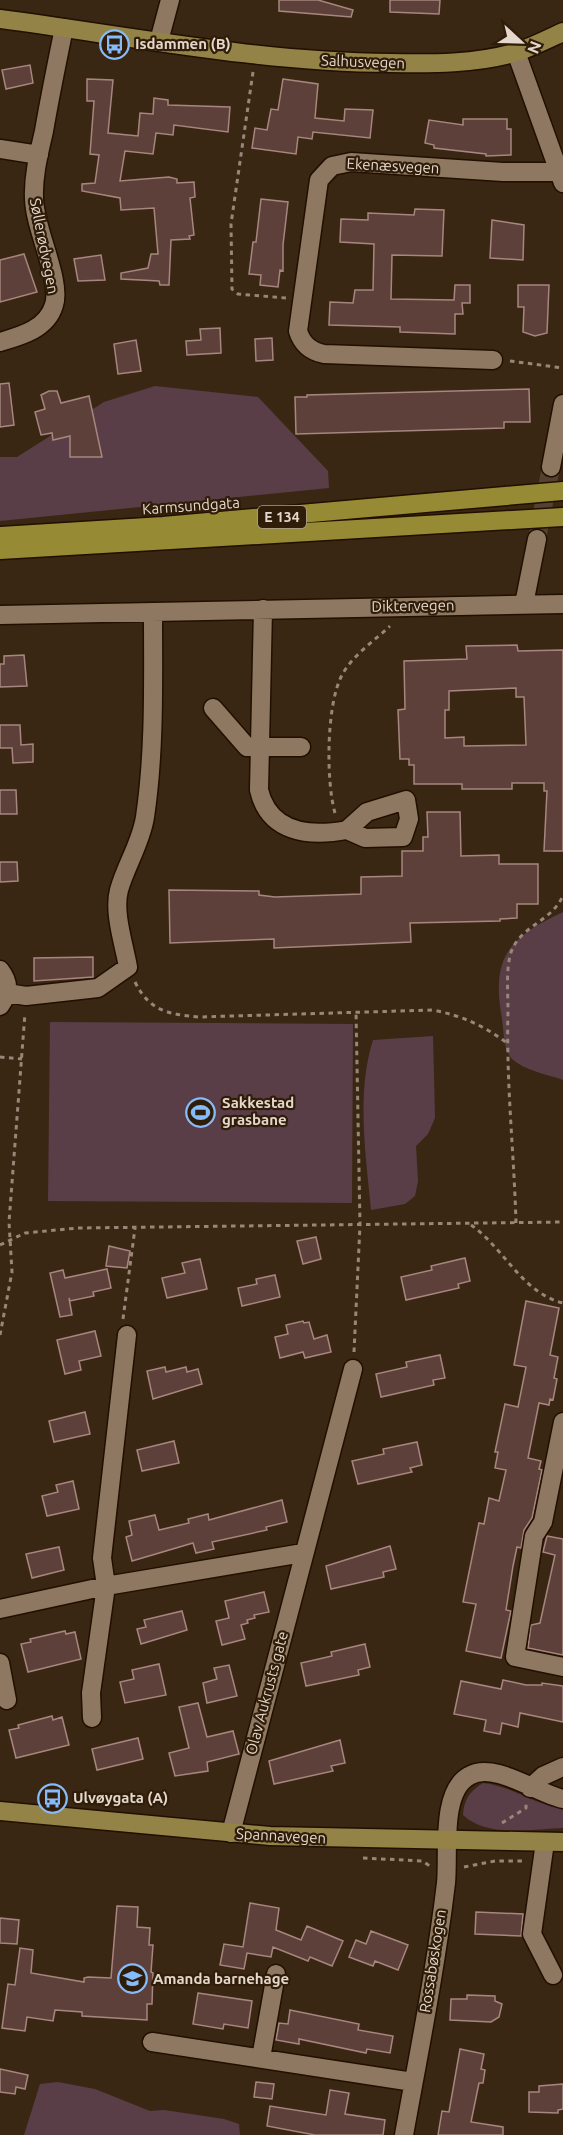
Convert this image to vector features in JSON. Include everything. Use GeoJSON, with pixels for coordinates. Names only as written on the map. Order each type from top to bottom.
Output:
{"type":"FeatureCollection","features":[{"type":"Feature","properties":{"kind":"highway","name":"Karmsundgata"},"geometry":{"type":"LineString","coordinates":[[0,536],[208,523],[563,491]]}},
{"type":"Feature","properties":{"kind":"highway","name":"E 134"},"geometry":{"type":"LineString","coordinates":[[0,550],[563,517]]}},
{"type":"Feature","properties":{"kind":"main road","name":"Salhusvegen"},"geometry":{"type":"LineString","coordinates":[[0,19],[298,60],[373,63],[432,64],[516,52],[563,32]]}},
{"type":"Feature","properties":{"kind":"main road","name":"Spannavegen"},"geometry":{"type":"LineString","coordinates":[[0,1811],[231,1833],[350,1839],[554,1842]]}},
{"type":"Feature","properties":{"kind":"street"},"geometry":{"type":"LineString","coordinates":[[159,41],[170,0]]}},
{"type":"Feature","properties":{"kind":"street","name":"Søllerødvegen"},"geometry":{"type":"LineString","coordinates":[[0,342],[24,335],[40,326],[50,315],[55,303],[52,276],[34,200],[39,155],[64,28]]}},
{"type":"Feature","properties":{"kind":"street"},"geometry":{"type":"LineString","coordinates":[[516,52],[561,177]]}},
{"type":"Feature","properties":{"kind":"street"},"geometry":{"type":"LineString","coordinates":[[0,148],[39,155]]}},
{"type":"Feature","properties":{"kind":"street","name":"Ekenæsvegen"},"geometry":{"type":"LineString","coordinates":[[493,360],[315,352],[300,339],[298,331],[300,300],[316,190],[324,172],[332,166],[351,162],[561,177]]}},
{"type":"Feature","properties":{"kind":"street"},"geometry":{"type":"LineString","coordinates":[[551,467],[563,404]]}},
{"type":"Feature","properties":{"kind":"street"},"geometry":{"type":"LineString","coordinates":[[524,604],[537,539]]}},
{"type":"Feature","properties":{"kind":"street","name":"Diktervegen"},"geometry":{"type":"LineString","coordinates":[[0,615],[563,604]]}},
{"type":"Feature","properties":{"kind":"street"},"geometry":{"type":"LineString","coordinates":[[263,609],[259,790],[262,804],[270,816],[292,829],[333,833],[346,830]]}},
{"type":"Feature","properties":{"kind":"street"},"geometry":{"type":"LineString","coordinates":[[0,970],[6,979],[4,999],[98,988],[128,967],[118,907],[118,892],[137,846],[145,819],[153,729],[153,612]]}},
{"type":"Feature","properties":{"kind":"street"},"geometry":{"type":"LineString","coordinates":[[213,708],[247,747],[301,747]]}},
{"type":"Feature","properties":{"kind":"street"},"geometry":{"type":"LineString","coordinates":[[93,1718],[91,1693],[105,1586],[102,1558],[127,1335]]}},
{"type":"Feature","properties":{"kind":"street","name":"Olav Aukrusts gate"},"geometry":{"type":"LineString","coordinates":[[231,1833],[303,1552],[353,1369]]}},
{"type":"Feature","properties":{"kind":"street"},"geometry":{"type":"LineString","coordinates":[[563,1422],[543,1522],[534,1536],[515,1657],[563,1667]]}},
{"type":"Feature","properties":{"kind":"street"},"geometry":{"type":"LineString","coordinates":[[0,1609],[105,1586],[303,1552]]}},
{"type":"Feature","properties":{"kind":"street"},"geometry":{"type":"LineString","coordinates":[[0,1663],[7,1700]]}},
{"type":"Feature","properties":{"kind":"street"},"geometry":{"type":"LineString","coordinates":[[530,1788],[543,1776],[563,1767]]}},
{"type":"Feature","properties":{"kind":"street","name":"Rossabøskogen"},"geometry":{"type":"LineString","coordinates":[[404,2135],[446,1882],[451,1801],[462,1780],[480,1771],[501,1774],[530,1788],[563,1799]]}},
{"type":"Feature","properties":{"kind":"street"},"geometry":{"type":"LineString","coordinates":[[553,1975],[532,1934],[554,1842]]}},
{"type":"Feature","properties":{"kind":"street"},"geometry":{"type":"LineString","coordinates":[[261,2058],[276,1974]]}},
{"type":"Feature","properties":{"kind":"street"},"geometry":{"type":"LineString","coordinates":[[152,2042],[414,2082]]}},
{"type":"Feature","properties":{"kind":"path"},"geometry":{"type":"LineString","coordinates":[[254,65],[231,224],[233,291],[300,300]]}},
{"type":"Feature","properties":{"kind":"path"},"geometry":{"type":"LineString","coordinates":[[493,360],[563,368]]}},
{"type":"Feature","properties":{"kind":"path"},"geometry":{"type":"LineString","coordinates":[[346,830],[334,812],[331,795],[330,741],[334,697],[341,676],[353,660],[393,623],[402,607]]}},
{"type":"Feature","properties":{"kind":"path"},"geometry":{"type":"LineString","coordinates":[[516,1223],[507,1043],[510,956],[520,937],[546,918],[563,895]]}},
{"type":"Feature","properties":{"kind":"path"},"geometry":{"type":"LineString","coordinates":[[128,967],[139,990],[156,1009],[174,1015],[200,1017],[433,1010],[460,1016],[480,1024],[507,1043]]}},
{"type":"Feature","properties":{"kind":"path"},"geometry":{"type":"LineString","coordinates":[[0,1335],[12,1272],[9,1242],[26,996]]}},
{"type":"Feature","properties":{"kind":"path"},"geometry":{"type":"LineString","coordinates":[[353,1369],[360,1225],[356,1011]]}},
{"type":"Feature","properties":{"kind":"path"},"geometry":{"type":"LineString","coordinates":[[0,1057],[22,1059]]}},
{"type":"Feature","properties":{"kind":"path"},"geometry":{"type":"LineString","coordinates":[[0,1245],[25,1233],[78,1228],[563,1222]]}},
{"type":"Feature","properties":{"kind":"path"},"geometry":{"type":"LineString","coordinates":[[470,1224],[487,1236],[528,1284],[548,1299],[563,1303]]}},
{"type":"Feature","properties":{"kind":"path"},"geometry":{"type":"LineString","coordinates":[[127,1335],[123,1320],[135,1228]]}},
{"type":"Feature","properties":{"kind":"path"},"geometry":{"type":"LineString","coordinates":[[496,1829],[526,1808],[530,1788]]}},
{"type":"Feature","properties":{"kind":"shaded area"},"geometry":{"type":"Polygon","coordinates":[[[155,386],[258,397],[328,471],[329,488],[0,521],[0,457],[17,457],[104,402],[155,386]]]}},
{"type":"Feature","properties":{"kind":"shaded area"},"geometry":{"type":"Polygon","coordinates":[[[563,912],[563,1080],[523,1066],[509,1055],[504,1040],[499,980],[508,952],[517,941],[529,931],[563,912]]]}},
{"type":"Feature","properties":{"kind":"shaded area","name":"Sakkestad grasbane"},"geometry":{"type":"Polygon","coordinates":[[[50,1022],[353,1024],[352,1203],[48,1201],[50,1022]]]}},
{"type":"Feature","properties":{"kind":"shaded area"},"geometry":{"type":"Polygon","coordinates":[[[433,1036],[435,1118],[428,1134],[416,1146],[418,1181],[415,1196],[405,1204],[371,1210],[365,1146],[364,1103],[368,1061],[373,1040],[433,1036]]]}},
{"type":"Feature","properties":{"kind":"shaded area"},"geometry":{"type":"Polygon","coordinates":[[[483,1783],[563,1809],[563,1828],[511,1831],[485,1827],[473,1822],[463,1815],[466,1800],[471,1792],[483,1783]]]}},
{"type":"Feature","properties":{"kind":"shaded area"},"geometry":{"type":"Polygon","coordinates":[[[58,2082],[95,2089],[150,2111],[164,2110],[224,2119],[239,2124],[240,2135],[24,2135],[40,2084],[58,2082]]]}},
{"type":"Feature","properties":{"kind":"building"},"geometry":{"type":"Polygon","coordinates":[[[279,0],[318,0],[353,10],[351,17],[279,11],[279,0]]]}},
{"type":"Feature","properties":{"kind":"building"},"geometry":{"type":"Polygon","coordinates":[[[390,0],[440,0],[439,14],[390,12],[390,0]]]}},
{"type":"Feature","properties":{"kind":"building"},"geometry":{"type":"Polygon","coordinates":[[[30,65],[33,83],[6,89],[2,70],[30,65]]]}},
{"type":"Feature","properties":{"kind":"building"},"geometry":{"type":"Polygon","coordinates":[[[87,79],[113,80],[108,133],[138,136],[140,113],[153,114],[154,98],[168,100],[168,105],[230,107],[228,132],[174,125],[173,135],[156,133],[153,154],[125,151],[120,181],[169,177],[177,179],[177,183],[194,182],[195,197],[190,198],[194,235],[189,236],[190,239],[171,240],[169,285],[160,285],[159,281],[121,279],[121,273],[148,268],[151,254],[158,254],[154,208],[121,210],[120,198],[82,191],[82,184],[95,183],[99,155],[90,154],[94,101],[87,101],[87,79]]]}},
{"type":"Feature","properties":{"kind":"building"},"geometry":{"type":"Polygon","coordinates":[[[283,79],[318,84],[315,118],[344,121],[345,109],[373,110],[370,138],[313,132],[312,139],[298,137],[296,154],[252,148],[255,128],[267,130],[271,109],[278,110],[283,79]]]}},
{"type":"Feature","properties":{"kind":"building"},"geometry":{"type":"Polygon","coordinates":[[[463,119],[507,119],[507,129],[511,129],[511,155],[486,156],[486,154],[434,148],[434,145],[425,143],[429,120],[463,125],[463,119]]]}},
{"type":"Feature","properties":{"kind":"building"},"geometry":{"type":"Polygon","coordinates":[[[261,199],[288,202],[283,245],[283,271],[280,270],[278,287],[260,285],[261,275],[249,274],[253,242],[256,242],[261,199]]]}},
{"type":"Feature","properties":{"kind":"building"},"geometry":{"type":"Polygon","coordinates":[[[415,209],[444,210],[442,256],[392,255],[391,299],[454,300],[455,285],[470,285],[470,303],[462,303],[463,314],[455,314],[455,334],[400,332],[400,327],[329,325],[330,302],[353,303],[355,290],[373,290],[374,244],[340,242],[341,219],[368,220],[368,213],[414,215],[415,209]]]}},
{"type":"Feature","properties":{"kind":"building"},"geometry":{"type":"Polygon","coordinates":[[[492,220],[524,225],[523,260],[490,258],[492,220]]]}},
{"type":"Feature","properties":{"kind":"building"},"geometry":{"type":"Polygon","coordinates":[[[24,254],[37,292],[0,302],[0,260],[24,254]]]}},
{"type":"Feature","properties":{"kind":"building"},"geometry":{"type":"Polygon","coordinates":[[[101,255],[105,280],[78,281],[74,259],[101,255]]]}},
{"type":"Feature","properties":{"kind":"building"},"geometry":{"type":"Polygon","coordinates":[[[518,285],[549,285],[547,333],[535,336],[523,332],[524,307],[518,307],[518,285]]]}},
{"type":"Feature","properties":{"kind":"building"},"geometry":{"type":"Polygon","coordinates":[[[220,328],[221,353],[187,355],[186,341],[201,340],[200,329],[220,328]]]}},
{"type":"Feature","properties":{"kind":"building"},"geometry":{"type":"Polygon","coordinates":[[[272,338],[273,360],[256,361],[255,339],[272,338]]]}},
{"type":"Feature","properties":{"kind":"building"},"geometry":{"type":"Polygon","coordinates":[[[136,340],[141,371],[118,374],[114,344],[136,340]]]}},
{"type":"Feature","properties":{"kind":"building"},"geometry":{"type":"Polygon","coordinates":[[[9,383],[14,425],[0,427],[0,384],[9,383]]]}},
{"type":"Feature","properties":{"kind":"building"},"geometry":{"type":"Polygon","coordinates":[[[529,389],[530,422],[504,422],[504,428],[296,434],[295,397],[529,389]]]}},
{"type":"Feature","properties":{"kind":"building"},"geometry":{"type":"Polygon","coordinates":[[[49,391],[57,391],[61,403],[89,396],[102,457],[70,457],[70,436],[53,440],[52,433],[41,435],[35,412],[45,409],[41,395],[49,391]]]}},
{"type":"Feature","properties":{"kind":"building"},"geometry":{"type":"Polygon","coordinates":[[[517,645],[518,651],[563,650],[563,851],[544,851],[547,791],[544,791],[544,783],[512,783],[512,789],[462,789],[462,784],[414,784],[414,765],[409,765],[409,759],[400,759],[398,710],[405,709],[404,661],[467,659],[466,646],[517,645]],[[516,688],[449,691],[449,710],[445,710],[445,738],[464,737],[464,746],[526,745],[524,697],[516,697],[516,688]]]}},
{"type":"Feature","properties":{"kind":"building"},"geometry":{"type":"Polygon","coordinates":[[[24,655],[27,686],[0,687],[0,664],[4,664],[4,656],[24,655]]]}},
{"type":"Feature","properties":{"kind":"building"},"geometry":{"type":"Polygon","coordinates":[[[0,725],[20,725],[21,745],[33,744],[33,762],[13,763],[12,748],[0,748],[0,725]]]}},
{"type":"Feature","properties":{"kind":"building"},"geometry":{"type":"Polygon","coordinates":[[[0,790],[16,790],[17,814],[0,814],[0,790]]]}},
{"type":"Feature","properties":{"kind":"building"},"geometry":{"type":"Polygon","coordinates":[[[427,812],[460,812],[461,856],[499,855],[499,864],[538,864],[538,904],[517,904],[517,918],[500,919],[500,921],[410,923],[411,942],[274,948],[274,939],[170,943],[169,890],[259,891],[259,895],[275,897],[361,894],[361,877],[402,876],[402,851],[423,851],[423,837],[428,837],[427,812]]]}},
{"type":"Feature","properties":{"kind":"building"},"geometry":{"type":"Polygon","coordinates":[[[0,862],[17,862],[18,881],[0,882],[0,862]]]}},
{"type":"Feature","properties":{"kind":"building"},"geometry":{"type":"Polygon","coordinates":[[[93,957],[93,977],[34,981],[34,958],[93,957]]]}},
{"type":"Feature","properties":{"kind":"building"},"geometry":{"type":"Polygon","coordinates":[[[316,1237],[321,1259],[303,1264],[297,1241],[316,1237]]]}},
{"type":"Feature","properties":{"kind":"building"},"geometry":{"type":"Polygon","coordinates":[[[109,1246],[130,1251],[127,1268],[106,1266],[109,1246]]]}},
{"type":"Feature","properties":{"kind":"building"},"geometry":{"type":"Polygon","coordinates":[[[465,1258],[470,1281],[458,1284],[459,1288],[406,1300],[401,1277],[432,1270],[431,1266],[465,1258]]]}},
{"type":"Feature","properties":{"kind":"building"},"geometry":{"type":"Polygon","coordinates":[[[200,1259],[207,1289],[167,1298],[162,1278],[185,1273],[182,1263],[200,1259]]]}},
{"type":"Feature","properties":{"kind":"building"},"geometry":{"type":"Polygon","coordinates":[[[107,1269],[111,1288],[93,1292],[94,1296],[70,1301],[69,1298],[72,1315],[60,1317],[50,1273],[63,1270],[65,1278],[107,1269]]]}},
{"type":"Feature","properties":{"kind":"building"},"geometry":{"type":"Polygon","coordinates":[[[275,1275],[280,1297],[242,1306],[238,1288],[257,1284],[256,1279],[275,1275]]]}},
{"type":"Feature","properties":{"kind":"building"},"geometry":{"type":"Polygon","coordinates":[[[526,1301],[559,1308],[550,1355],[558,1357],[554,1378],[557,1379],[553,1400],[550,1399],[549,1405],[539,1403],[528,1458],[541,1461],[539,1469],[542,1470],[532,1518],[524,1530],[521,1548],[517,1547],[506,1610],[511,1611],[501,1658],[466,1651],[476,1604],[463,1602],[479,1523],[484,1524],[489,1498],[499,1501],[506,1470],[495,1468],[498,1452],[495,1452],[505,1404],[518,1407],[526,1367],[514,1365],[526,1301]]]}},
{"type":"Feature","properties":{"kind":"building"},"geometry":{"type":"Polygon","coordinates":[[[303,1321],[304,1323],[309,1322],[314,1339],[327,1335],[331,1352],[305,1358],[303,1352],[280,1358],[275,1337],[288,1334],[286,1325],[303,1321]]]}},
{"type":"Feature","properties":{"kind":"building"},"geometry":{"type":"Polygon","coordinates":[[[95,1331],[101,1356],[79,1361],[81,1370],[65,1374],[57,1340],[95,1331]]]}},
{"type":"Feature","properties":{"kind":"building"},"geometry":{"type":"Polygon","coordinates":[[[440,1355],[445,1378],[433,1380],[434,1385],[381,1397],[376,1374],[407,1367],[406,1362],[440,1355]]]}},
{"type":"Feature","properties":{"kind":"building"},"geometry":{"type":"Polygon","coordinates":[[[165,1367],[166,1372],[186,1367],[187,1372],[198,1369],[202,1384],[153,1399],[147,1371],[165,1367]]]}},
{"type":"Feature","properties":{"kind":"building"},"geometry":{"type":"Polygon","coordinates":[[[85,1412],[90,1434],[54,1442],[49,1421],[85,1412]]]}},
{"type":"Feature","properties":{"kind":"building"},"geometry":{"type":"Polygon","coordinates":[[[174,1441],[179,1463],[142,1471],[137,1450],[174,1441]]]}},
{"type":"Feature","properties":{"kind":"building"},"geometry":{"type":"Polygon","coordinates":[[[417,1442],[422,1465],[410,1468],[412,1472],[358,1484],[352,1461],[384,1454],[383,1449],[417,1442]]]}},
{"type":"Feature","properties":{"kind":"building"},"geometry":{"type":"Polygon","coordinates":[[[73,1481],[79,1509],[47,1516],[42,1496],[58,1492],[56,1485],[73,1481]]]}},
{"type":"Feature","properties":{"kind":"building"},"geometry":{"type":"Polygon","coordinates":[[[282,1500],[287,1522],[266,1527],[267,1530],[212,1542],[214,1549],[196,1553],[193,1543],[132,1561],[126,1537],[132,1535],[129,1521],[155,1515],[159,1530],[189,1523],[188,1519],[208,1514],[209,1520],[282,1500]]]}},
{"type":"Feature","properties":{"kind":"building"},"geometry":{"type":"Polygon","coordinates":[[[547,1536],[563,1539],[563,1655],[528,1648],[531,1625],[540,1623],[555,1555],[543,1552],[547,1536]]]}},
{"type":"Feature","properties":{"kind":"building"},"geometry":{"type":"Polygon","coordinates":[[[390,1546],[396,1569],[383,1572],[384,1577],[331,1589],[326,1566],[390,1546]]]}},
{"type":"Feature","properties":{"kind":"building"},"geometry":{"type":"Polygon","coordinates":[[[59,1547],[64,1570],[32,1578],[26,1554],[59,1547]]]}},
{"type":"Feature","properties":{"kind":"building"},"geometry":{"type":"Polygon","coordinates":[[[264,1592],[269,1612],[254,1615],[255,1618],[241,1625],[245,1639],[222,1645],[216,1621],[229,1618],[225,1601],[264,1592]]]}},
{"type":"Feature","properties":{"kind":"building"},"geometry":{"type":"Polygon","coordinates":[[[182,1611],[187,1630],[141,1644],[137,1629],[146,1627],[144,1620],[182,1611]]]}},
{"type":"Feature","properties":{"kind":"building"},"geometry":{"type":"Polygon","coordinates":[[[65,1631],[66,1634],[75,1632],[81,1659],[28,1672],[21,1644],[31,1642],[30,1639],[65,1631]]]}},
{"type":"Feature","properties":{"kind":"building"},"geometry":{"type":"Polygon","coordinates":[[[365,1644],[370,1667],[358,1670],[359,1675],[306,1686],[301,1663],[332,1656],[331,1652],[365,1644]]]}},
{"type":"Feature","properties":{"kind":"building"},"geometry":{"type":"Polygon","coordinates":[[[159,1664],[166,1695],[125,1703],[120,1682],[134,1679],[132,1670],[159,1664]]]}},
{"type":"Feature","properties":{"kind":"building"},"geometry":{"type":"Polygon","coordinates":[[[229,1665],[237,1696],[207,1703],[203,1683],[217,1679],[214,1668],[229,1665]]]}},
{"type":"Feature","properties":{"kind":"building"},"geometry":{"type":"Polygon","coordinates":[[[503,1680],[526,1685],[542,1685],[542,1683],[563,1686],[563,1722],[520,1713],[518,1727],[502,1723],[500,1734],[484,1731],[486,1720],[454,1714],[461,1681],[501,1689],[503,1680]]]}},
{"type":"Feature","properties":{"kind":"building"},"geometry":{"type":"Polygon","coordinates":[[[198,1703],[207,1737],[233,1731],[239,1754],[207,1762],[208,1771],[175,1776],[169,1753],[189,1748],[179,1707],[198,1703]]]}},
{"type":"Feature","properties":{"kind":"building"},"geometry":{"type":"Polygon","coordinates":[[[52,1716],[53,1720],[62,1717],[69,1745],[16,1758],[9,1730],[19,1728],[18,1725],[52,1716]]]}},
{"type":"Feature","properties":{"kind":"building"},"geometry":{"type":"Polygon","coordinates":[[[138,1738],[143,1759],[97,1770],[92,1749],[138,1738]]]}},
{"type":"Feature","properties":{"kind":"building"},"geometry":{"type":"Polygon","coordinates":[[[340,1740],[345,1763],[331,1766],[333,1771],[274,1784],[269,1761],[340,1740]]]}},
{"type":"Feature","properties":{"kind":"building"},"geometry":{"type":"Polygon","coordinates":[[[250,1903],[279,1908],[276,1930],[301,1940],[307,1926],[343,1941],[332,1966],[310,1957],[308,1961],[273,1947],[271,1957],[247,1953],[244,1969],[220,1965],[224,1944],[243,1947],[250,1903]]]}},
{"type":"Feature","properties":{"kind":"building"},"geometry":{"type":"Polygon","coordinates":[[[117,1906],[138,1907],[137,1927],[150,1928],[149,1945],[153,1945],[152,2004],[147,2004],[147,2020],[82,2016],[82,2012],[55,2010],[53,2021],[27,2017],[25,2031],[2,2028],[8,1984],[15,1985],[20,1948],[33,1950],[31,1973],[84,1982],[84,1978],[88,1977],[111,1978],[117,1906]]]}},
{"type":"Feature","properties":{"kind":"building"},"geometry":{"type":"Polygon","coordinates":[[[476,1912],[523,1914],[521,1936],[475,1934],[476,1912]]]}},
{"type":"Feature","properties":{"kind":"building"},"geometry":{"type":"Polygon","coordinates":[[[0,1918],[19,1920],[17,1944],[0,1943],[0,1918]]]}},
{"type":"Feature","properties":{"kind":"building"},"geometry":{"type":"Polygon","coordinates":[[[371,1931],[408,1945],[398,1970],[375,1961],[373,1966],[349,1957],[356,1940],[366,1944],[371,1931]]]}},
{"type":"Feature","properties":{"kind":"building"},"geometry":{"type":"Polygon","coordinates":[[[198,1993],[252,2001],[248,2028],[224,2024],[223,2029],[193,2024],[198,1993]]]}},
{"type":"Feature","properties":{"kind":"building"},"geometry":{"type":"Polygon","coordinates":[[[467,1995],[495,1996],[495,2001],[502,2004],[499,2017],[491,2022],[450,2020],[451,1999],[467,1999],[467,1995]]]}},
{"type":"Feature","properties":{"kind":"building"},"geometry":{"type":"Polygon","coordinates":[[[290,2010],[359,2024],[358,2030],[393,2036],[390,2053],[367,2049],[366,2053],[299,2039],[299,2044],[276,2040],[279,2023],[288,2024],[290,2010]]]}},
{"type":"Feature","properties":{"kind":"building"},"geometry":{"type":"Polygon","coordinates":[[[460,2049],[484,2054],[481,2069],[485,2070],[483,2083],[479,2083],[471,2122],[503,2127],[503,2135],[438,2135],[442,2111],[449,2112],[460,2049]]]}},
{"type":"Feature","properties":{"kind":"building"},"geometry":{"type":"Polygon","coordinates":[[[0,2069],[28,2075],[25,2089],[16,2087],[15,2094],[0,2092],[0,2069]]]}},
{"type":"Feature","properties":{"kind":"building"},"geometry":{"type":"Polygon","coordinates":[[[256,2082],[274,2084],[272,2099],[254,2097],[256,2082]]]}},
{"type":"Feature","properties":{"kind":"building"},"geometry":{"type":"Polygon","coordinates":[[[563,2084],[563,2109],[558,2110],[558,2113],[529,2112],[529,2092],[539,2092],[539,2086],[563,2084]]]}},
{"type":"Feature","properties":{"kind":"building"},"geometry":{"type":"Polygon","coordinates":[[[330,2090],[349,2093],[345,2114],[385,2120],[383,2135],[315,2135],[267,2126],[270,2106],[326,2115],[330,2090]]]}},
{"type":"Feature","properties":{"kind":"tunnel"},"geometry":{"type":"LineString","coordinates":[[537,539],[551,467]]}},
{"type":"Feature","properties":{"kind":"place","name":"Isdammen (B)"},"geometry":{"type":"Point","coordinates":[114,44]}},
{"type":"Feature","properties":{"kind":"place","name":"Sakkestad grasbane"},"geometry":{"type":"Point","coordinates":[201,1112]}},
{"type":"Feature","properties":{"kind":"place","name":"Ulvøygata (A)"},"geometry":{"type":"Point","coordinates":[52,1798]}},
{"type":"Feature","properties":{"kind":"place","name":"Amanda barnehage"},"geometry":{"type":"Point","coordinates":[132,1979]}}]}
